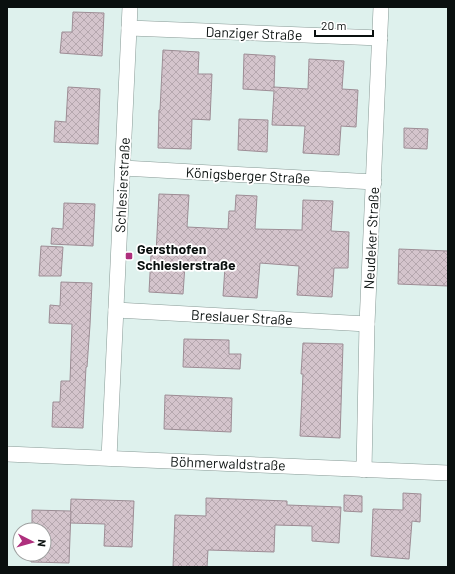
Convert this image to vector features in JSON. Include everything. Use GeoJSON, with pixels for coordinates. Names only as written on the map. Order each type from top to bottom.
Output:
{"type":"FeatureCollection","features":[{"type":"Feature","properties":{"kind":"street","name":"Schlesierstraße"},"geometry":{"type":"LineString","coordinates":[[109,458],[130,7]]}},
{"type":"Feature","properties":{"kind":"street","name":"Neudeker Straße"},"geometry":{"type":"LineString","coordinates":[[364,470],[367,324],[381,7]]}},
{"type":"Feature","properties":{"kind":"street","name":"Danziger Straße"},"geometry":{"type":"LineString","coordinates":[[129,28],[380,38]]}},
{"type":"Feature","properties":{"kind":"street","name":"Königsberger Straße"},"geometry":{"type":"LineString","coordinates":[[123,168],[374,182]]}},
{"type":"Feature","properties":{"kind":"street","name":"Breslauer Straße"},"geometry":{"type":"LineString","coordinates":[[116,310],[367,324]]}},
{"type":"Feature","properties":{"kind":"street","name":"Böhmerwaldstraße"},"geometry":{"type":"LineString","coordinates":[[7,454],[448,473]]}},
{"type":"Feature","properties":{"kind":"building"},"geometry":{"type":"Polygon","coordinates":[[[73,12],[104,13],[102,56],[60,53],[62,32],[72,32],[73,12]]]}},
{"type":"Feature","properties":{"kind":"building"},"geometry":{"type":"Polygon","coordinates":[[[163,50],[199,52],[198,74],[212,74],[210,120],[192,119],[191,149],[158,148],[163,50]]]}},
{"type":"Feature","properties":{"kind":"building"},"geometry":{"type":"Polygon","coordinates":[[[244,54],[275,56],[274,87],[308,89],[309,59],[344,61],[342,89],[358,90],[356,127],[341,126],[339,155],[303,153],[305,126],[272,125],[274,91],[243,89],[244,54]]]}},
{"type":"Feature","properties":{"kind":"building"},"geometry":{"type":"Polygon","coordinates":[[[68,87],[100,89],[98,144],[54,142],[55,121],[66,122],[68,87]]]}},
{"type":"Feature","properties":{"kind":"building"},"geometry":{"type":"Polygon","coordinates":[[[239,119],[268,120],[267,152],[238,150],[239,119]]]}},
{"type":"Feature","properties":{"kind":"building"},"geometry":{"type":"Polygon","coordinates":[[[404,128],[428,129],[427,149],[404,148],[404,128]]]}},
{"type":"Feature","properties":{"kind":"building"},"geometry":{"type":"Polygon","coordinates":[[[159,194],[189,195],[187,227],[228,229],[229,211],[235,211],[236,195],[257,196],[255,229],[302,230],[303,200],[333,201],[331,231],[349,232],[348,268],[334,268],[332,297],[297,295],[299,266],[260,263],[257,298],[223,296],[225,267],[185,265],[183,294],[149,292],[151,255],[156,255],[159,194]]]}},
{"type":"Feature","properties":{"kind":"building"},"geometry":{"type":"Polygon","coordinates":[[[64,203],[95,204],[93,246],[51,244],[52,228],[63,229],[64,203]]]}},
{"type":"Feature","properties":{"kind":"building"},"geometry":{"type":"Polygon","coordinates":[[[41,246],[63,247],[61,276],[39,276],[41,246]]]}},
{"type":"Feature","properties":{"kind":"building"},"geometry":{"type":"Polygon","coordinates":[[[399,249],[448,251],[448,286],[398,284],[399,249]]]}},
{"type":"Feature","properties":{"kind":"building"},"geometry":{"type":"Polygon","coordinates":[[[61,282],[92,283],[83,428],[52,427],[53,402],[60,402],[61,381],[70,381],[72,324],[49,323],[50,305],[60,306],[61,282]]]}},
{"type":"Feature","properties":{"kind":"building"},"geometry":{"type":"Polygon","coordinates":[[[184,339],[229,340],[229,354],[241,354],[240,369],[183,367],[184,339]]]}},
{"type":"Feature","properties":{"kind":"building"},"geometry":{"type":"Polygon","coordinates":[[[303,343],[343,344],[340,438],[300,436],[303,343]]]}},
{"type":"Feature","properties":{"kind":"building"},"geometry":{"type":"Polygon","coordinates":[[[165,395],[232,398],[231,432],[164,429],[165,395]]]}},
{"type":"Feature","properties":{"kind":"building"},"geometry":{"type":"Polygon","coordinates":[[[403,493],[421,494],[420,522],[412,521],[409,559],[371,556],[373,509],[403,510],[403,493]]]}},
{"type":"Feature","properties":{"kind":"building"},"geometry":{"type":"Polygon","coordinates":[[[344,495],[362,496],[362,512],[344,511],[344,495]]]}},
{"type":"Feature","properties":{"kind":"building"},"geometry":{"type":"Polygon","coordinates":[[[206,498],[287,501],[287,505],[341,507],[339,543],[312,541],[312,526],[275,525],[274,552],[208,550],[207,567],[173,567],[175,515],[206,516],[206,498]]]}},
{"type":"Feature","properties":{"kind":"building"},"geometry":{"type":"Polygon","coordinates":[[[71,499],[134,501],[132,547],[104,546],[105,524],[70,523],[71,499]]]}},
{"type":"Feature","properties":{"kind":"building"},"geometry":{"type":"Polygon","coordinates":[[[32,510],[71,511],[69,563],[31,562],[52,562],[52,522],[32,522],[32,510]]]}},
{"type":"Feature","properties":{"kind":"place","name":"Gersthofen Schlesierstraße"},"geometry":{"type":"Point","coordinates":[129,256]}}]}
